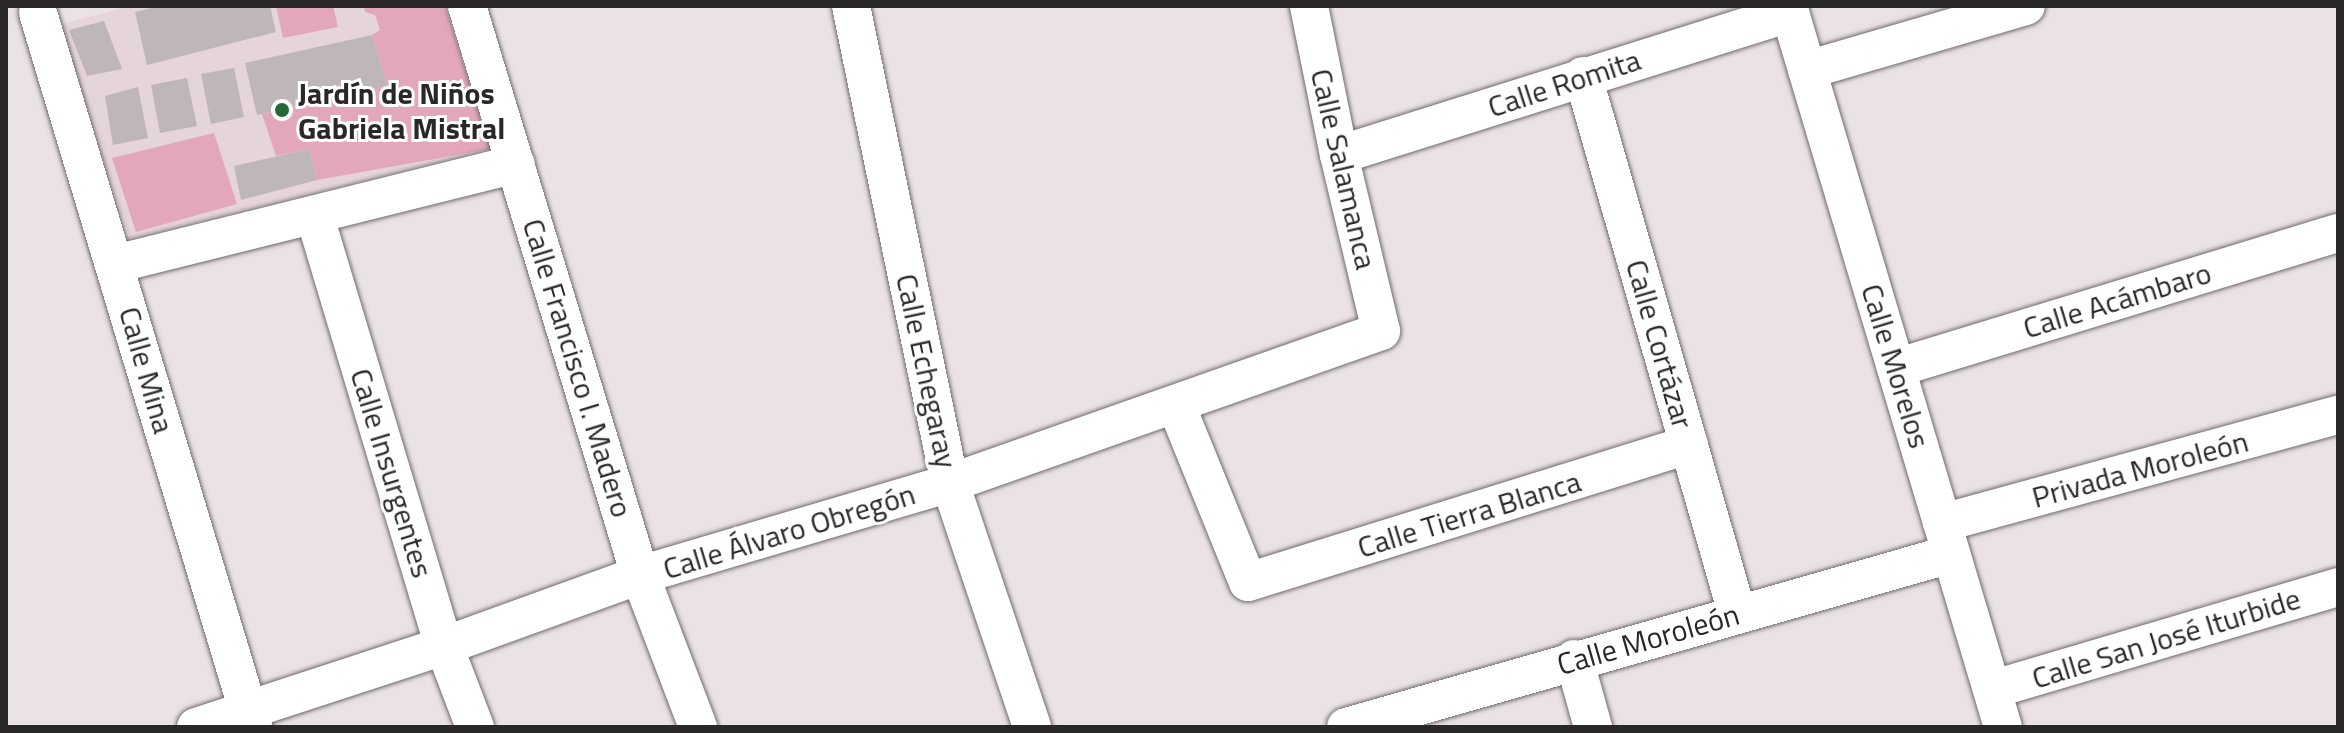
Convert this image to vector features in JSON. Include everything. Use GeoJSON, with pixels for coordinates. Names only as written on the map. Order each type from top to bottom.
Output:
{"type":"FeatureCollection","features":[{"type":"Feature","properties":{"kind":"street","name":"Calle Francisco I. Madero"},"geometry":{"type":"LineString","coordinates":[[467,6],[640,575],[698,727]]}},
{"type":"Feature","properties":{"kind":"street","name":"Calle Echegaray"},"geometry":{"type":"LineString","coordinates":[[851,6],[950,483],[1032,727]]}},
{"type":"Feature","properties":{"kind":"street","name":"Calle Salamanca"},"geometry":{"type":"LineString","coordinates":[[1309,6],[1339,155],[1381,331]]}},
{"type":"Feature","properties":{"kind":"street"},"geometry":{"type":"LineString","coordinates":[[1807,70],[2026,6]]}},
{"type":"Feature","properties":{"kind":"street","name":"Calle Romita"},"geometry":{"type":"LineString","coordinates":[[1339,155],[1789,10]]}},
{"type":"Feature","properties":{"kind":"street","name":"Calle Morelos"},"geometry":{"type":"LineString","coordinates":[[1789,10],[2003,727]]}},
{"type":"Feature","properties":{"kind":"street","name":"Calle Mina"},"geometry":{"type":"LineString","coordinates":[[35,13],[115,264],[250,719]]}},
{"type":"Feature","properties":{"kind":"street","name":"Calle Cortázar"},"geometry":{"type":"LineString","coordinates":[[1583,76],[1737,613]]}},
{"type":"Feature","properties":{"kind":"street"},"geometry":{"type":"LineString","coordinates":[[115,264],[315,217],[516,164]]}},
{"type":"Feature","properties":{"kind":"street","name":"Calle Insurgentes"},"geometry":{"type":"LineString","coordinates":[[315,217],[444,646],[475,727]]}},
{"type":"Feature","properties":{"kind":"street","name":"Calle Acámbaro"},"geometry":{"type":"LineString","coordinates":[[1896,368],[2338,233]]}},
{"type":"Feature","properties":{"kind":"street","name":"Calle Álvaro Obregón"},"geometry":{"type":"LineString","coordinates":[[196,727],[250,719],[640,575],[950,483],[1381,331]]}},
{"type":"Feature","properties":{"kind":"street","name":"Calle Tierra Blanca"},"geometry":{"type":"LineString","coordinates":[[1176,405],[1248,582],[1689,445]]}},
{"type":"Feature","properties":{"kind":"street","name":"Privada Moroleón"},"geometry":{"type":"LineString","coordinates":[[1947,538],[2338,415]]}},
{"type":"Feature","properties":{"kind":"street","name":"Calle Moroleón"},"geometry":{"type":"LineString","coordinates":[[1346,727],[1737,613],[1947,538]]}},
{"type":"Feature","properties":{"kind":"street","name":"Calle San José Iturbide"},"geometry":{"type":"LineString","coordinates":[[1994,689],[2338,587]]}},
{"type":"Feature","properties":{"kind":"street"},"geometry":{"type":"LineString","coordinates":[[1574,659],[1593,727]]}},
{"type":"Feature","properties":{"kind":"shaded area","name":"Jardín de Niños Gabriela Mistral"},"geometry":{"type":"Polygon","coordinates":[[[131,6],[445,6],[490,149],[130,238],[58,25],[131,6]]]}},
{"type":"Feature","properties":{"kind":"shaded area"},"geometry":{"type":"Polygon","coordinates":[[[276,6],[333,6],[338,27],[283,38],[276,6]]]}},
{"type":"Feature","properties":{"kind":"shaded area"},"geometry":{"type":"Polygon","coordinates":[[[364,6],[445,6],[490,149],[317,180],[309,149],[276,156],[262,114],[387,86],[372,35],[380,30],[375,15],[365,12],[364,6]]]}},
{"type":"Feature","properties":{"kind":"shaded area"},"geometry":{"type":"Polygon","coordinates":[[[214,133],[237,204],[136,232],[112,158],[214,133]]]}},
{"type":"Feature","properties":{"kind":"building"},"geometry":{"type":"Polygon","coordinates":[[[160,6],[270,6],[276,32],[147,65],[135,12],[160,6]]]}},
{"type":"Feature","properties":{"kind":"building"},"geometry":{"type":"Polygon","coordinates":[[[104,21],[122,69],[87,76],[69,30],[104,21]]]}},
{"type":"Feature","properties":{"kind":"building"},"geometry":{"type":"Polygon","coordinates":[[[372,35],[387,86],[257,115],[245,63],[372,35]]]}},
{"type":"Feature","properties":{"kind":"building"},"geometry":{"type":"Polygon","coordinates":[[[234,68],[244,117],[211,124],[201,74],[234,68]]]}},
{"type":"Feature","properties":{"kind":"building"},"geometry":{"type":"Polygon","coordinates":[[[187,78],[197,126],[160,133],[151,85],[187,78]]]}},
{"type":"Feature","properties":{"kind":"building"},"geometry":{"type":"Polygon","coordinates":[[[138,87],[148,138],[113,145],[105,96],[138,87]]]}},
{"type":"Feature","properties":{"kind":"building"},"geometry":{"type":"Polygon","coordinates":[[[309,149],[317,180],[241,200],[234,166],[309,149]]]}},
{"type":"Feature","properties":{"kind":"place","name":"Jardín de Niños Gabriela Mistral"},"geometry":{"type":"Point","coordinates":[282,110]}}]}
